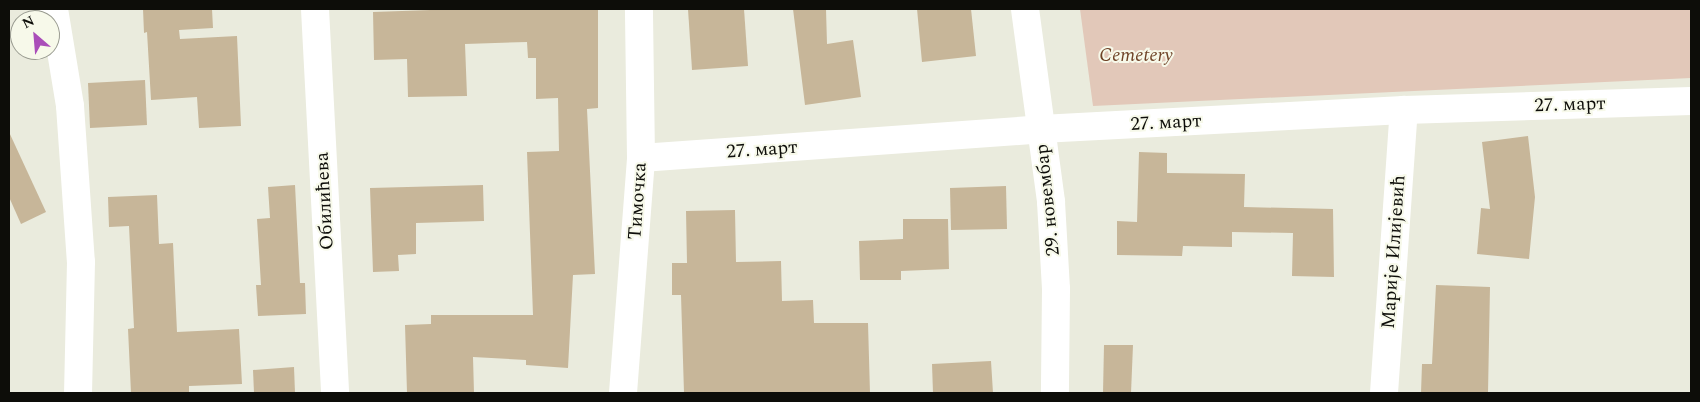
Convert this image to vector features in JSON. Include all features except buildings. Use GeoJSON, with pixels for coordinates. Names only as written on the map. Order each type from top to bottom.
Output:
{"type":"FeatureCollection","features":[{"type":"Feature","properties":{"kind":"street"},"geometry":{"type":"LineString","coordinates":[[54,9],[70,106],[81,262],[78,393]]}},
{"type":"Feature","properties":{"kind":"street","name":"Обилићева"},"geometry":{"type":"LineString","coordinates":[[315,9],[335,393]]}},
{"type":"Feature","properties":{"kind":"street","name":"Тимочка"},"geometry":{"type":"LineString","coordinates":[[623,393],[641,158],[639,9]]}},
{"type":"Feature","properties":{"kind":"street","name":"29. новембар"},"geometry":{"type":"LineString","coordinates":[[1025,9],[1051,202],[1056,280],[1055,393]]}},
{"type":"Feature","properties":{"kind":"street","name":"27. март"},"geometry":{"type":"LineString","coordinates":[[641,158],[1041,129],[1404,110],[1691,101]]}},
{"type":"Feature","properties":{"kind":"street","name":"Марије Илијевић"},"geometry":{"type":"LineString","coordinates":[[1384,393],[1404,110]]}},
{"type":"Feature","properties":{"kind":"green space","name":"Cemetery"},"geometry":{"type":"Polygon","coordinates":[[[1080,9],[1691,9],[1691,78],[1093,106],[1080,9]]]}}]}
